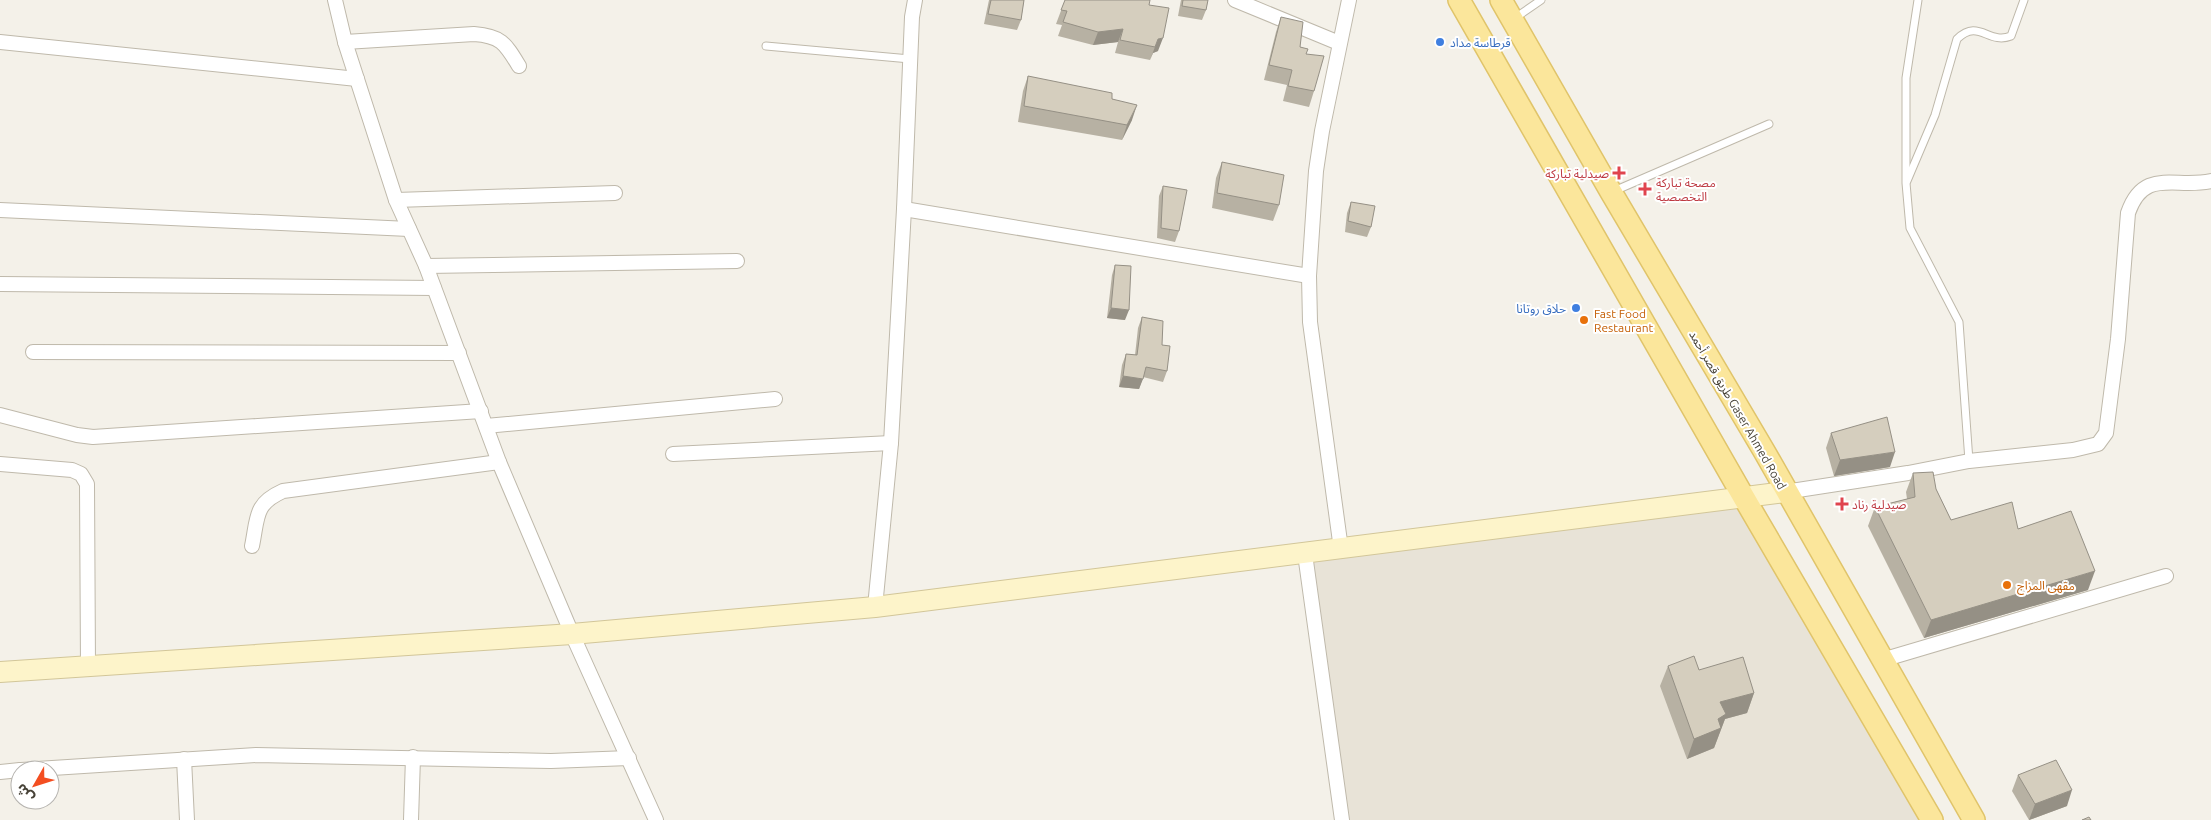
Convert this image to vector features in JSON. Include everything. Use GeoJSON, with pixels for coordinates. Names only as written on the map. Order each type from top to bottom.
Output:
{"type":"FeatureCollection","features":[{"type":"Feature","properties":{"kind":"main road"},"geometry":{"type":"LineString","coordinates":[[1459,0],[1743,496],[1932,820]]}},
{"type":"Feature","properties":{"kind":"main road","name":"طريق قصر أحمد Gaser Ahmed Road"},"geometry":{"type":"LineString","coordinates":[[1501,0],[1611,192],[1764,451],[1785,492],[1974,820]]}},
{"type":"Feature","properties":{"kind":"street"},"geometry":{"type":"LineString","coordinates":[[334,0],[345,42],[396,200],[426,266],[499,462],[572,634],[656,820]]}},
{"type":"Feature","properties":{"kind":"street"},"geometry":{"type":"LineString","coordinates":[[875,607],[891,443],[912,17],[915,0]]}},
{"type":"Feature","properties":{"kind":"street"},"geometry":{"type":"LineString","coordinates":[[1235,0],[1339,43]]}},
{"type":"Feature","properties":{"kind":"street"},"geometry":{"type":"LineString","coordinates":[[1340,549],[1310,322],[1309,276],[1316,171],[1339,43],[1349,0]]}},
{"type":"Feature","properties":{"kind":"street"},"geometry":{"type":"LineString","coordinates":[[345,42],[474,34],[492,36],[500,40],[508,48],[519,66]]}},
{"type":"Feature","properties":{"kind":"street"},"geometry":{"type":"LineString","coordinates":[[0,42],[357,79]]}},
{"type":"Feature","properties":{"kind":"street"},"geometry":{"type":"LineString","coordinates":[[0,672],[572,634],[875,607],[1785,492],[1908,473],[1969,461],[2073,450],[2098,444],[2106,433],[2118,339],[2128,213],[2133,198],[2144,187],[2158,183],[2211,181]]}},
{"type":"Feature","properties":{"kind":"street"},"geometry":{"type":"LineString","coordinates":[[396,200],[615,193]]}},
{"type":"Feature","properties":{"kind":"street"},"geometry":{"type":"LineString","coordinates":[[904,209],[1309,276]]}},
{"type":"Feature","properties":{"kind":"street"},"geometry":{"type":"LineString","coordinates":[[0,210],[409,229]]}},
{"type":"Feature","properties":{"kind":"street"},"geometry":{"type":"LineString","coordinates":[[426,266],[737,261]]}},
{"type":"Feature","properties":{"kind":"street"},"geometry":{"type":"LineString","coordinates":[[0,284],[434,288]]}},
{"type":"Feature","properties":{"kind":"street"},"geometry":{"type":"LineString","coordinates":[[33,352],[459,353]]}},
{"type":"Feature","properties":{"kind":"street"},"geometry":{"type":"LineString","coordinates":[[486,426],[774,399]]}},
{"type":"Feature","properties":{"kind":"street"},"geometry":{"type":"LineString","coordinates":[[0,415],[76,435],[93,437],[481,411]]}},
{"type":"Feature","properties":{"kind":"street"},"geometry":{"type":"LineString","coordinates":[[673,454],[891,443]]}},
{"type":"Feature","properties":{"kind":"street"},"geometry":{"type":"LineString","coordinates":[[252,546],[259,509],[265,501],[283,491],[499,462]]}},
{"type":"Feature","properties":{"kind":"street"},"geometry":{"type":"LineString","coordinates":[[0,464],[72,470],[82,474],[86,484],[88,666]]}},
{"type":"Feature","properties":{"kind":"street"},"geometry":{"type":"LineString","coordinates":[[1305,554],[1342,820]]}},
{"type":"Feature","properties":{"kind":"street"},"geometry":{"type":"LineString","coordinates":[[1882,660],[2166,576]]}},
{"type":"Feature","properties":{"kind":"street"},"geometry":{"type":"LineString","coordinates":[[60,767],[256,755],[551,761],[629,758]]}},
{"type":"Feature","properties":{"kind":"street"},"geometry":{"type":"LineString","coordinates":[[411,820],[413,757]]}},
{"type":"Feature","properties":{"kind":"street"},"geometry":{"type":"LineString","coordinates":[[184,759],[187,820]]}},
{"type":"Feature","properties":{"kind":"lane"},"geometry":{"type":"LineString","coordinates":[[1512,20],[1541,0]]}},
{"type":"Feature","properties":{"kind":"lane"},"geometry":{"type":"LineString","coordinates":[[1918,0],[1906,78],[1906,183],[1910,228],[1959,322],[1969,461]]}},
{"type":"Feature","properties":{"kind":"lane"},"geometry":{"type":"LineString","coordinates":[[1906,183],[1935,115],[1957,39],[1964,32],[1972,30],[1997,38],[2005,39],[2011,36],[2024,0]]}},
{"type":"Feature","properties":{"kind":"lane"},"geometry":{"type":"LineString","coordinates":[[766,46],[910,59]]}},
{"type":"Feature","properties":{"kind":"lane"},"geometry":{"type":"LineString","coordinates":[[1611,192],[1769,124]]}},
{"type":"Feature","properties":{"kind":"shaded area"},"geometry":{"type":"Polygon","coordinates":[[[1743,496],[1932,820],[1342,820],[1305,554],[1743,496]]]}},
{"type":"Feature","properties":{"kind":"building"},"geometry":{"type":"Polygon","coordinates":[[[991,0],[1024,0],[1021,20],[988,14],[991,0]]]}},
{"type":"Feature","properties":{"kind":"building"},"geometry":{"type":"Polygon","coordinates":[[[1065,0],[1150,0],[1149,5],[1169,8],[1163,38],[1158,39],[1155,47],[1120,40],[1123,29],[1098,32],[1063,22],[1067,11],[1061,10],[1065,0]]]}},
{"type":"Feature","properties":{"kind":"building"},"geometry":{"type":"Polygon","coordinates":[[[1183,0],[1208,0],[1206,10],[1182,6],[1183,0]]]}},
{"type":"Feature","properties":{"kind":"building"},"geometry":{"type":"Polygon","coordinates":[[[1281,17],[1303,22],[1300,47],[1308,49],[1306,54],[1324,56],[1314,91],[1288,86],[1292,70],[1269,65],[1281,17]]]}},
{"type":"Feature","properties":{"kind":"building"},"geometry":{"type":"Polygon","coordinates":[[[1028,76],[1112,93],[1112,99],[1137,105],[1127,125],[1024,106],[1028,76]]]}},
{"type":"Feature","properties":{"kind":"building"},"geometry":{"type":"Polygon","coordinates":[[[1222,162],[1284,175],[1279,205],[1217,193],[1222,162]]]}},
{"type":"Feature","properties":{"kind":"building"},"geometry":{"type":"Polygon","coordinates":[[[1163,186],[1187,190],[1179,231],[1161,228],[1163,186]]]}},
{"type":"Feature","properties":{"kind":"building"},"geometry":{"type":"Polygon","coordinates":[[[1351,202],[1375,206],[1371,227],[1348,221],[1351,202]]]}},
{"type":"Feature","properties":{"kind":"building"},"geometry":{"type":"Polygon","coordinates":[[[1115,265],[1131,266],[1129,310],[1111,308],[1115,265]]]}},
{"type":"Feature","properties":{"kind":"building"},"geometry":{"type":"Polygon","coordinates":[[[1142,317],[1163,321],[1162,345],[1170,346],[1167,371],[1146,367],[1143,379],[1123,376],[1126,354],[1137,355],[1142,317]]]}},
{"type":"Feature","properties":{"kind":"building"},"geometry":{"type":"Polygon","coordinates":[[[1887,417],[1895,452],[1840,460],[1831,433],[1887,417]]]}},
{"type":"Feature","properties":{"kind":"building"},"geometry":{"type":"Polygon","coordinates":[[[1933,472],[1936,489],[1951,520],[2012,502],[2018,529],[2071,511],[2095,571],[1931,620],[1875,507],[1915,497],[1913,473],[1933,472]]]}},
{"type":"Feature","properties":{"kind":"building"},"geometry":{"type":"Polygon","coordinates":[[[1694,656],[1699,670],[1743,657],[1754,693],[1720,702],[1726,714],[1718,719],[1721,728],[1694,739],[1668,666],[1694,656]]]}},
{"type":"Feature","properties":{"kind":"building"},"geometry":{"type":"Polygon","coordinates":[[[2056,760],[2072,790],[2035,804],[2018,775],[2056,760]]]}},
{"type":"Feature","properties":{"kind":"place","name":"قرطاسة مداد"},"geometry":{"type":"Point","coordinates":[1440,42]}},
{"type":"Feature","properties":{"kind":"place","name":"صيدلية تباركة"},"geometry":{"type":"Point","coordinates":[1619,173]}},
{"type":"Feature","properties":{"kind":"place","name":"مصحة تباركة التخصصية"},"geometry":{"type":"Point","coordinates":[1645,189]}},
{"type":"Feature","properties":{"kind":"place","name":"حلاق روتانا"},"geometry":{"type":"Point","coordinates":[1576,308]}},
{"type":"Feature","properties":{"kind":"place","name":"Fast Food Restaurant"},"geometry":{"type":"Point","coordinates":[1584,320]}},
{"type":"Feature","properties":{"kind":"place","name":"صيدلية رناد"},"geometry":{"type":"Point","coordinates":[1842,504]}},
{"type":"Feature","properties":{"kind":"place","name":"مقهى المزاج"},"geometry":{"type":"Point","coordinates":[2007,585]}}]}
